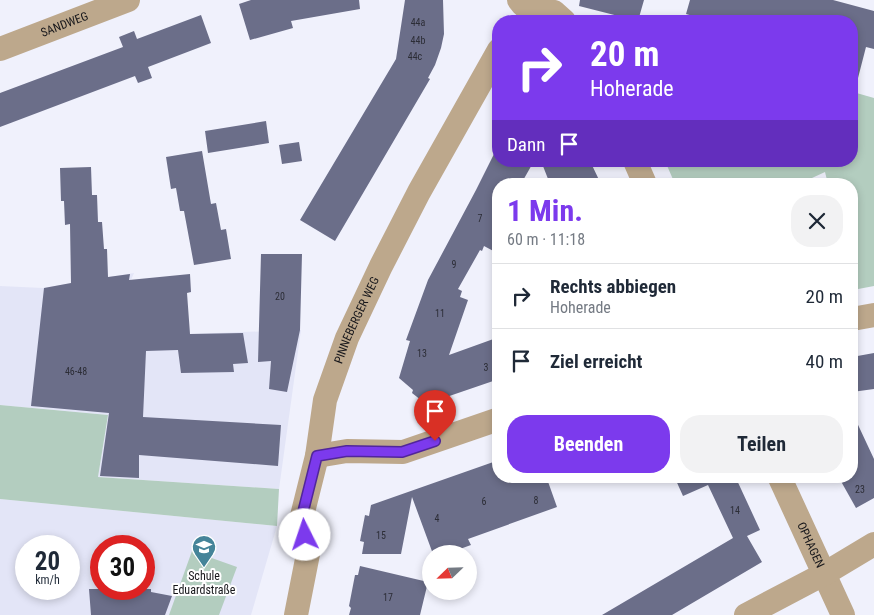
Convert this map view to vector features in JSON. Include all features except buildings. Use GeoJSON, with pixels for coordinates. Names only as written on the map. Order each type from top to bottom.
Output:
{"type":"FeatureCollection","features":[{"type":"Feature","properties":{"kind":"street","name":"SANDWEG"},"geometry":{"type":"LineString","coordinates":[[0,49],[128,0]]}},
{"type":"Feature","properties":{"kind":"street"},"geometry":{"type":"LineString","coordinates":[[519,9],[549,15]]}},
{"type":"Feature","properties":{"kind":"street","name":"PINNEBERGER WEG"},"geometry":{"type":"LineString","coordinates":[[296,615],[308,554],[302,516],[317,456],[325,400],[347,338],[381,266],[419,192],[492,62]]}},
{"type":"Feature","properties":{"kind":"street"},"geometry":{"type":"LineString","coordinates":[[858,318],[874,315]]}},
{"type":"Feature","properties":{"kind":"street"},"geometry":{"type":"LineString","coordinates":[[317,456],[347,451],[402,452],[492,421]]}},
{"type":"Feature","properties":{"kind":"street","name":"OPHAGEN"},"geometry":{"type":"LineString","coordinates":[[782,483],[843,615]]}},
{"type":"Feature","properties":{"kind":"street"},"geometry":{"type":"LineString","coordinates":[[746,615],[824,574],[874,544]]}},
{"type":"Feature","properties":{"kind":"shaded area"},"geometry":{"type":"Polygon","coordinates":[[[134,273],[131,280],[190,334],[301,330],[279,489],[98,477],[108,415],[0,405],[0,286],[43,288],[134,273]]]}},
{"type":"Feature","properties":{"kind":"shaded area","name":"Schule Eduardstraße"},"geometry":{"type":"Polygon","coordinates":[[[0,499],[277,526],[251,615],[0,615],[0,499]]]}},
{"type":"Feature","properties":{"kind":"green space"},"geometry":{"type":"Polygon","coordinates":[[[858,93],[874,98],[874,286],[858,289],[858,178],[826,178],[825,172],[812,178],[672,178],[668,167],[858,167],[858,93]]]}},
{"type":"Feature","properties":{"kind":"green space"},"geometry":{"type":"Polygon","coordinates":[[[0,405],[108,415],[98,477],[279,489],[277,526],[0,499],[0,405]]]}},
{"type":"Feature","properties":{"kind":"green space"},"geometry":{"type":"Polygon","coordinates":[[[192,551],[237,567],[219,615],[169,615],[192,551]]]}},
{"type":"Feature","properties":{"kind":"place","name":"Schule Eduardstraße"},"geometry":{"type":"Point","coordinates":[204,568]}},
{"type":"Feature","properties":{"kind":"route"},"geometry":{"type":"LineString","coordinates":[[305,535],[302,516],[317,456],[347,451],[402,452],[435,441]]}}]}
